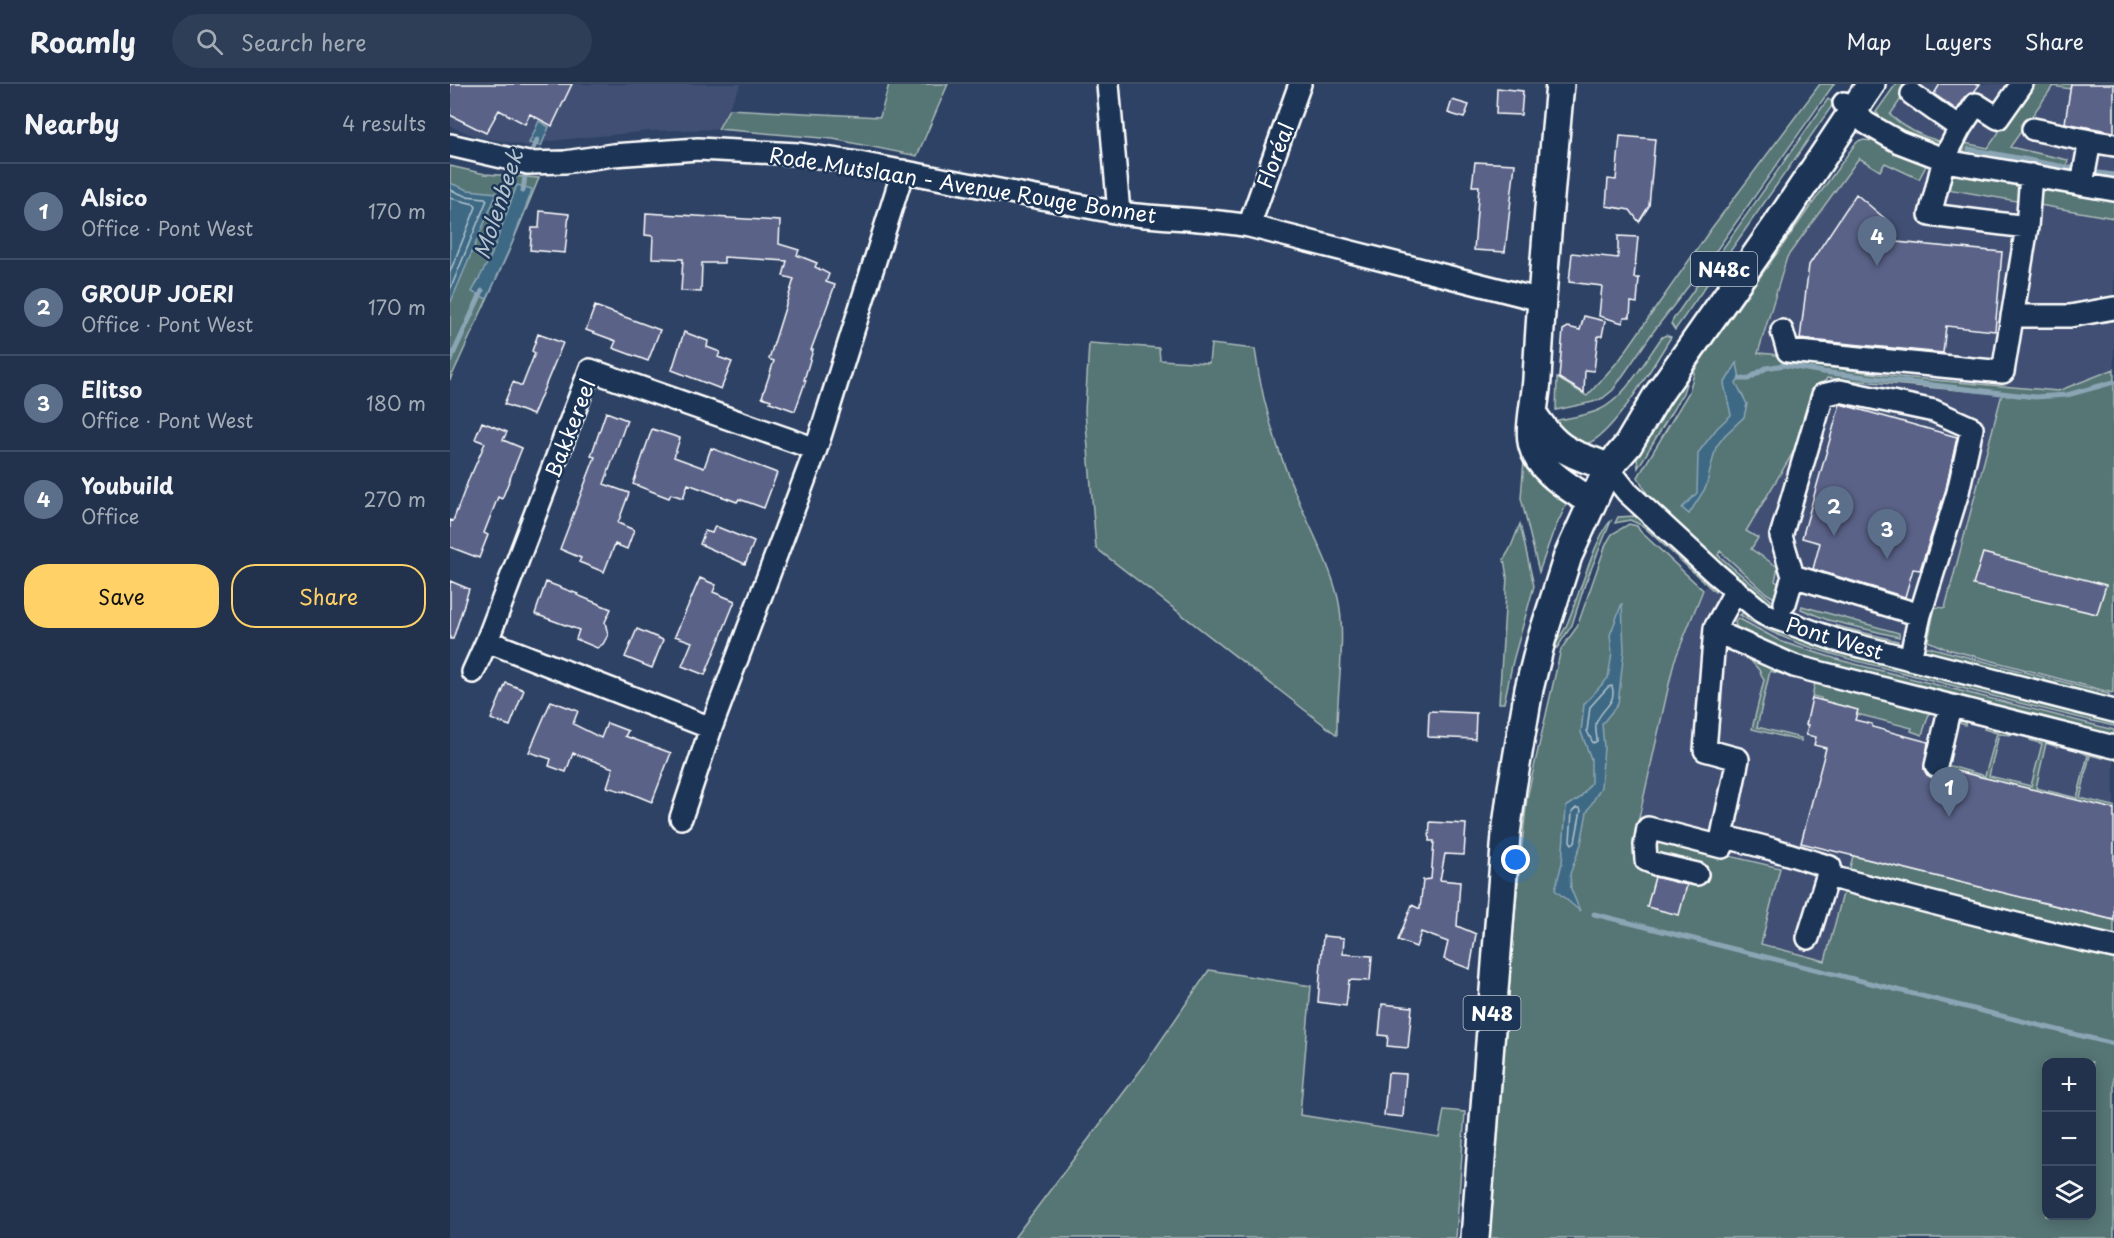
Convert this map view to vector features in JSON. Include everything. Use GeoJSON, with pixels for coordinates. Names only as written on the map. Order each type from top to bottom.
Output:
{"type":"FeatureCollection","features":[{"type":"Feature","properties":{"kind":"main road"},"geometry":{"type":"LineString","coordinates":[[1560,84],[1531,436],[1538,458],[1552,474],[1592,502]]}},
{"type":"Feature","properties":{"kind":"main road","name":"N48c"},"geometry":{"type":"LineString","coordinates":[[1608,468],[1628,445],[1657,396],[1777,225],[1871,84]]}},
{"type":"Feature","properties":{"kind":"main road"},"geometry":{"type":"LineString","coordinates":[[1534,416],[1560,446],[1572,454],[1608,468]]}},
{"type":"Feature","properties":{"kind":"main road","name":"N48"},"geometry":{"type":"LineString","coordinates":[[1475,1238],[1506,834],[1529,689],[1568,556],[1608,468]]}},
{"type":"Feature","properties":{"kind":"street"},"geometry":{"type":"LineString","coordinates":[[1108,84],[1119,213]]}},
{"type":"Feature","properties":{"kind":"street","name":"Floréal"},"geometry":{"type":"LineString","coordinates":[[1249,226],[1300,84]]}},
{"type":"Feature","properties":{"kind":"street"},"geometry":{"type":"LineString","coordinates":[[2022,84],[1998,118],[1976,104],[1944,159],[1930,215],[2027,227]]}},
{"type":"Feature","properties":{"kind":"street"},"geometry":{"type":"LineString","coordinates":[[1912,94],[1960,128]]}},
{"type":"Feature","properties":{"kind":"street"},"geometry":{"type":"LineString","coordinates":[[1855,105],[1899,142],[1944,159],[2114,190]]}},
{"type":"Feature","properties":{"kind":"street"},"geometry":{"type":"LineString","coordinates":[[2033,129],[2114,146]]}},
{"type":"Feature","properties":{"kind":"street"},"geometry":{"type":"LineString","coordinates":[[2082,184],[2090,141]]}},
{"type":"Feature","properties":{"kind":"street","name":"Rode Mutslaan - Avenue Rouge Bonnet"},"geometry":{"type":"LineString","coordinates":[[450,145],[516,161],[543,163],[667,150],[726,150],[798,154],[903,171],[1119,213],[1145,217],[1202,219],[1249,226],[1541,300]]}},
{"type":"Feature","properties":{"kind":"street"},"geometry":{"type":"LineString","coordinates":[[681,818],[711,728],[816,449],[903,171]]}},
{"type":"Feature","properties":{"kind":"street"},"geometry":{"type":"LineString","coordinates":[[1782,331],[1788,351],[2003,372],[2027,227],[2031,174]]}},
{"type":"Feature","properties":{"kind":"street"},"geometry":{"type":"LineString","coordinates":[[2012,316],[2070,316],[2114,308]]}},
{"type":"Feature","properties":{"kind":"street","name":"Bakkereel"},"geometry":{"type":"LineString","coordinates":[[473,672],[488,641],[590,370],[816,449]]}},
{"type":"Feature","properties":{"kind":"street"},"geometry":{"type":"LineString","coordinates":[[1785,603],[1793,576],[1781,536],[1823,395],[1840,391],[1934,411],[1972,428],[1958,492],[1920,615],[1910,659]]}},
{"type":"Feature","properties":{"kind":"street","name":"Pont West"},"geometry":{"type":"LineString","coordinates":[[1608,468],[1627,492],[1764,614],[1836,640],[2114,711]]}},
{"type":"Feature","properties":{"kind":"street"},"geometry":{"type":"LineString","coordinates":[[1793,576],[1920,615]]}},
{"type":"Feature","properties":{"kind":"street"},"geometry":{"type":"LineString","coordinates":[[1736,590],[1715,631],[1705,750],[1738,759],[1722,836],[1830,867],[1808,938]]}},
{"type":"Feature","properties":{"kind":"street"},"geometry":{"type":"LineString","coordinates":[[1715,631],[1749,644],[1794,666],[2114,747]]}},
{"type":"Feature","properties":{"kind":"street"},"geometry":{"type":"LineString","coordinates":[[488,641],[711,728]]}},
{"type":"Feature","properties":{"kind":"street"},"geometry":{"type":"LineString","coordinates":[[1936,766],[1950,706]]}},
{"type":"Feature","properties":{"kind":"street"},"geometry":{"type":"LineString","coordinates":[[1697,874],[1646,860],[1645,845],[1648,828],[1722,847],[1725,837]]}},
{"type":"Feature","properties":{"kind":"street"},"geometry":{"type":"LineString","coordinates":[[1827,876],[1982,914],[2034,930],[2114,947]]}},
{"type":"Feature","properties":{"kind":"shaded area"},"geometry":{"type":"Polygon","coordinates":[[[450,84],[741,84],[718,129],[650,131],[568,139],[544,142],[542,149],[475,136],[450,126],[450,84]]]}},
{"type":"Feature","properties":{"kind":"shaded area"},"geometry":{"type":"Polygon","coordinates":[[[1911,84],[2114,84],[2114,185],[2054,176],[1938,147],[1939,141],[1926,138],[1903,127],[1890,115],[1911,84]]]}},
{"type":"Feature","properties":{"kind":"shaded area"},"geometry":{"type":"Polygon","coordinates":[[[1892,150],[1936,168],[2114,201],[2114,1041],[1750,953],[1639,844],[1637,827],[1674,662],[1723,544],[1827,378],[1755,365],[1787,257],[1860,157],[1880,171],[1892,150]]]}},
{"type":"Feature","properties":{"kind":"green space"},"geometry":{"type":"Polygon","coordinates":[[[889,84],[948,84],[917,156],[833,139],[718,129],[729,109],[880,117],[889,84]]]}},
{"type":"Feature","properties":{"kind":"green space"},"geometry":{"type":"Polygon","coordinates":[[[1820,84],[1834,84],[1718,248],[1653,332],[1613,390],[1593,402],[1556,410],[1557,378],[1587,396],[1620,359],[1711,229],[1820,84]]]}},
{"type":"Feature","properties":{"kind":"green space"},"geometry":{"type":"Polygon","coordinates":[[[1896,84],[1911,84],[1890,115],[1913,131],[1939,141],[1938,149],[1895,130],[1876,112],[1896,84]]]}},
{"type":"Feature","properties":{"kind":"green space"},"geometry":{"type":"Polygon","coordinates":[[[2033,84],[2071,84],[2070,89],[2053,86],[2010,147],[2068,160],[2065,174],[1964,152],[1964,143],[1988,148],[1999,132],[1988,124],[1990,122],[2002,129],[2033,84]]]}},
{"type":"Feature","properties":{"kind":"green space"},"geometry":{"type":"Polygon","coordinates":[[[1828,99],[1834,103],[1675,330],[1671,324],[1674,318],[1828,99]]]}},
{"type":"Feature","properties":{"kind":"green space"},"geometry":{"type":"Polygon","coordinates":[[[1860,140],[1880,141],[1893,150],[1927,164],[1919,179],[1885,163],[1880,171],[1859,158],[1787,257],[1758,353],[1814,365],[1900,377],[2058,391],[2114,369],[2113,693],[1944,648],[1928,641],[1935,607],[1945,608],[2002,394],[1827,378],[1806,411],[1794,451],[1746,531],[1758,538],[1751,549],[1778,567],[1775,581],[1780,584],[1774,598],[1720,551],[1718,555],[1771,600],[1770,605],[1757,597],[1716,561],[1650,499],[1638,477],[1689,392],[1695,370],[1705,354],[1860,140]]]}},
{"type":"Feature","properties":{"kind":"green space"},"geometry":{"type":"Polygon","coordinates":[[[450,166],[485,174],[539,178],[509,251],[450,380],[450,166]]]}},
{"type":"Feature","properties":{"kind":"green space"},"geometry":{"type":"Polygon","coordinates":[[[1951,171],[2114,201],[2114,218],[1947,189],[1951,171]]]}},
{"type":"Feature","properties":{"kind":"green space"},"geometry":{"type":"Polygon","coordinates":[[[1666,335],[1671,337],[1632,398],[1619,416],[1594,440],[1584,444],[1574,442],[1549,422],[1587,414],[1608,405],[1626,388],[1662,337],[1666,335]]]}},
{"type":"Feature","properties":{"kind":"green space"},"geometry":{"type":"Polygon","coordinates":[[[1089,343],[1159,348],[1160,360],[1209,363],[1211,344],[1255,349],[1262,390],[1278,448],[1326,562],[1338,598],[1342,630],[1337,735],[1096,548],[1085,411],[1089,343]]]}},
{"type":"Feature","properties":{"kind":"green space"},"geometry":{"type":"Polygon","coordinates":[[[1690,371],[1683,393],[1638,468],[1637,458],[1690,371]]]}},
{"type":"Feature","properties":{"kind":"green space"},"geometry":{"type":"Polygon","coordinates":[[[1524,460],[1562,493],[1567,503],[1552,535],[1539,572],[1521,498],[1524,460]]]}},
{"type":"Feature","properties":{"kind":"green space"},"geometry":{"type":"Polygon","coordinates":[[[1635,516],[1646,520],[1715,585],[1716,591],[1643,526],[1630,520],[1615,523],[1618,517],[1635,516]]]}},
{"type":"Feature","properties":{"kind":"green space"},"geometry":{"type":"Polygon","coordinates":[[[1611,521],[1585,584],[1572,625],[1557,648],[1553,648],[1566,627],[1599,539],[1611,521]]]}},
{"type":"Feature","properties":{"kind":"green space"},"geometry":{"type":"Polygon","coordinates":[[[1520,524],[1534,586],[1504,703],[1499,703],[1507,577],[1504,559],[1520,524]]]}},
{"type":"Feature","properties":{"kind":"green space"},"geometry":{"type":"Polygon","coordinates":[[[1629,524],[1637,526],[1703,590],[1674,662],[1637,827],[1639,844],[1654,838],[1780,868],[1761,944],[1825,961],[1853,856],[2114,920],[2114,1238],[1490,1238],[1515,911],[1527,798],[1561,649],[1577,627],[1606,544],[1612,534],[1629,524]]]}},
{"type":"Feature","properties":{"kind":"green space"},"geometry":{"type":"Polygon","coordinates":[[[1802,606],[1899,633],[1899,637],[1828,620],[1801,609],[1802,606]]]}},
{"type":"Feature","properties":{"kind":"green space"},"geometry":{"type":"Polygon","coordinates":[[[1746,611],[1795,638],[1829,649],[2114,721],[2114,726],[1827,653],[1761,627],[1740,615],[1746,611]]]}},
{"type":"Feature","properties":{"kind":"green space"},"geometry":{"type":"Polygon","coordinates":[[[1799,613],[1821,622],[1898,641],[1896,646],[1813,625],[1800,618],[1799,613]]]}},
{"type":"Feature","properties":{"kind":"green space"},"geometry":{"type":"Polygon","coordinates":[[[1738,618],[1782,642],[1843,661],[2114,730],[2114,742],[1797,661],[1737,632],[1735,621],[1738,618]]]}},
{"type":"Feature","properties":{"kind":"green space"},"geometry":{"type":"Polygon","coordinates":[[[1925,646],[2109,694],[2107,701],[1924,652],[1925,646]]]}},
{"type":"Feature","properties":{"kind":"green space"},"geometry":{"type":"Polygon","coordinates":[[[1744,653],[1783,670],[1782,674],[1770,671],[1757,727],[1801,738],[1801,741],[1752,729],[1764,680],[1759,670],[1744,653]]]}},
{"type":"Feature","properties":{"kind":"green space"},"geometry":{"type":"Polygon","coordinates":[[[1800,678],[1930,711],[1922,735],[1911,731],[1912,728],[1857,714],[1857,710],[1812,696],[1815,683],[1800,678]]]}},
{"type":"Feature","properties":{"kind":"green space"},"geometry":{"type":"Polygon","coordinates":[[[1953,716],[1966,720],[1965,725],[1954,721],[1943,764],[1985,776],[1997,733],[1984,729],[1986,724],[2013,730],[2012,735],[1999,734],[1989,776],[2031,786],[2042,744],[2030,740],[2033,734],[2057,742],[2057,747],[2046,743],[2036,788],[2077,798],[2088,755],[2076,750],[2078,747],[2103,754],[2103,758],[2090,755],[2080,798],[2114,806],[2114,809],[1938,767],[1953,716]]]}},
{"type":"Feature","properties":{"kind":"green space"},"geometry":{"type":"Polygon","coordinates":[[[1209,970],[1311,986],[1300,1115],[1439,1137],[1444,1110],[1465,1112],[1456,1238],[1014,1238],[1143,1067],[1209,970]]]}},
{"type":"Feature","properties":{"kind":"water"},"geometry":{"type":"Polygon","coordinates":[[[539,121],[549,127],[541,146],[529,143],[539,121]]]}},
{"type":"Feature","properties":{"kind":"water"},"geometry":{"type":"Polygon","coordinates":[[[450,183],[468,190],[497,193],[450,304],[450,183]]]}},
{"type":"Feature","properties":{"kind":"water"},"geometry":{"type":"Polygon","coordinates":[[[517,185],[532,189],[512,243],[487,299],[472,292],[491,256],[517,185]]]}},
{"type":"Feature","properties":{"kind":"water"},"geometry":{"type":"Polygon","coordinates":[[[1737,363],[1740,379],[1736,383],[1747,404],[1744,417],[1716,447],[1706,487],[1689,514],[1682,508],[1697,493],[1698,453],[1717,428],[1731,415],[1724,384],[1737,363]]]}},
{"type":"Feature","properties":{"kind":"water"},"geometry":{"type":"Polygon","coordinates":[[[1622,603],[1624,650],[1618,704],[1602,724],[1604,747],[1601,787],[1587,812],[1581,844],[1570,874],[1571,889],[1580,911],[1555,890],[1562,863],[1566,807],[1580,798],[1591,783],[1591,759],[1581,732],[1584,704],[1608,678],[1612,653],[1610,635],[1622,603]]]}},
{"type":"Feature","properties":{"kind":"building"},"geometry":{"type":"Polygon","coordinates":[[[450,84],[572,84],[552,126],[530,114],[525,124],[499,110],[486,133],[450,115],[450,84]]]}},
{"type":"Feature","properties":{"kind":"building"},"geometry":{"type":"Polygon","coordinates":[[[1940,84],[1980,84],[1974,92],[1966,96],[1957,110],[1934,94],[1940,84]]]}},
{"type":"Feature","properties":{"kind":"building"},"geometry":{"type":"Polygon","coordinates":[[[2071,84],[2114,84],[2114,132],[2065,123],[2071,84]]]}},
{"type":"Feature","properties":{"kind":"building"},"geometry":{"type":"Polygon","coordinates":[[[1497,88],[1523,91],[1521,115],[1496,114],[1497,88]]]}},
{"type":"Feature","properties":{"kind":"building"},"geometry":{"type":"Polygon","coordinates":[[[1452,100],[1469,105],[1464,118],[1448,113],[1452,100]]]}},
{"type":"Feature","properties":{"kind":"building"},"geometry":{"type":"Polygon","coordinates":[[[1620,136],[1655,139],[1649,206],[1639,222],[1630,210],[1606,206],[1608,179],[1616,180],[1620,136]]]}},
{"type":"Feature","properties":{"kind":"building"},"geometry":{"type":"Polygon","coordinates":[[[1475,162],[1515,164],[1505,252],[1474,250],[1479,186],[1472,186],[1475,162]]]}},
{"type":"Feature","properties":{"kind":"building"},"geometry":{"type":"Polygon","coordinates":[[[1856,194],[1889,222],[1886,241],[2002,252],[1995,331],[1946,326],[1943,353],[1800,339],[1809,265],[1856,194]]]}},
{"type":"Feature","properties":{"kind":"building"},"geometry":{"type":"Polygon","coordinates":[[[540,211],[569,214],[565,253],[530,250],[532,228],[539,228],[540,211]]]}},
{"type":"Feature","properties":{"kind":"building"},"geometry":{"type":"Polygon","coordinates":[[[646,213],[780,221],[779,244],[799,250],[797,255],[817,263],[815,267],[829,274],[826,282],[835,285],[811,350],[813,350],[804,380],[806,380],[795,411],[762,397],[774,361],[769,359],[794,279],[783,276],[787,261],[724,257],[724,263],[702,263],[701,292],[681,291],[683,259],[652,258],[653,236],[645,235],[646,213]]]}},
{"type":"Feature","properties":{"kind":"building"},"geometry":{"type":"Polygon","coordinates":[[[1618,236],[1638,237],[1634,278],[1639,278],[1637,303],[1631,302],[1630,317],[1624,317],[1623,323],[1599,316],[1602,286],[1569,282],[1572,253],[1618,258],[1618,236]]]}},
{"type":"Feature","properties":{"kind":"building"},"geometry":{"type":"Polygon","coordinates":[[[595,306],[660,330],[648,361],[613,348],[616,341],[586,330],[595,306]]]}},
{"type":"Feature","properties":{"kind":"building"},"geometry":{"type":"Polygon","coordinates":[[[1584,316],[1605,321],[1602,336],[1598,336],[1594,371],[1585,370],[1584,393],[1559,378],[1563,330],[1568,327],[1580,330],[1584,316]]]}},
{"type":"Feature","properties":{"kind":"building"},"geometry":{"type":"Polygon","coordinates":[[[684,332],[708,341],[707,347],[720,352],[718,357],[732,362],[721,389],[672,370],[684,332]]]}},
{"type":"Feature","properties":{"kind":"building"},"geometry":{"type":"Polygon","coordinates":[[[538,334],[563,343],[533,415],[504,404],[513,382],[522,386],[535,353],[532,351],[538,334]]]}},
{"type":"Feature","properties":{"kind":"building"},"geometry":{"type":"Polygon","coordinates":[[[1840,404],[1957,437],[1946,489],[1920,570],[1913,569],[1905,597],[1813,569],[1820,543],[1802,538],[1840,404]]]}},
{"type":"Feature","properties":{"kind":"building"},"geometry":{"type":"Polygon","coordinates":[[[606,412],[627,420],[604,484],[629,493],[618,523],[634,530],[627,549],[615,544],[604,572],[579,562],[581,558],[560,549],[595,457],[591,456],[606,412]]]}},
{"type":"Feature","properties":{"kind":"building"},"geometry":{"type":"Polygon","coordinates":[[[482,422],[507,432],[503,440],[522,448],[502,499],[498,497],[484,533],[488,535],[479,558],[450,547],[450,520],[453,521],[485,443],[475,439],[482,422]]]}},
{"type":"Feature","properties":{"kind":"building"},"geometry":{"type":"Polygon","coordinates":[[[652,429],[680,438],[674,457],[704,468],[711,448],[777,473],[764,508],[739,499],[737,502],[688,484],[683,498],[671,494],[669,498],[633,484],[652,429]]]}},
{"type":"Feature","properties":{"kind":"building"},"geometry":{"type":"Polygon","coordinates":[[[715,526],[754,542],[745,564],[700,544],[705,531],[712,533],[715,526]]]}},
{"type":"Feature","properties":{"kind":"building"},"geometry":{"type":"Polygon","coordinates":[[[1983,553],[2106,585],[2097,614],[1973,585],[1983,553]]]}},
{"type":"Feature","properties":{"kind":"building"},"geometry":{"type":"Polygon","coordinates":[[[700,578],[716,585],[713,592],[735,601],[705,675],[682,666],[692,642],[675,636],[700,578]]]}},
{"type":"Feature","properties":{"kind":"building"},"geometry":{"type":"Polygon","coordinates":[[[450,581],[469,589],[453,639],[450,639],[450,581]]]}},
{"type":"Feature","properties":{"kind":"building"},"geometry":{"type":"Polygon","coordinates":[[[546,582],[611,609],[605,622],[608,635],[603,644],[597,648],[576,639],[579,630],[535,614],[546,582]]]}},
{"type":"Feature","properties":{"kind":"building"},"geometry":{"type":"Polygon","coordinates":[[[637,629],[663,640],[652,668],[625,657],[637,629]]]}},
{"type":"Feature","properties":{"kind":"building"},"geometry":{"type":"Polygon","coordinates":[[[506,683],[524,690],[510,726],[491,719],[506,683]]]}},
{"type":"Feature","properties":{"kind":"building"},"geometry":{"type":"Polygon","coordinates":[[[1812,698],[1858,710],[1855,720],[1872,724],[1872,727],[1928,742],[1924,769],[1927,775],[1933,778],[1940,778],[1946,774],[1948,769],[2114,809],[2114,920],[1801,843],[1826,748],[1814,745],[1816,737],[1806,735],[1812,698]]]}},
{"type":"Feature","properties":{"kind":"building"},"geometry":{"type":"Polygon","coordinates":[[[551,701],[578,711],[573,724],[601,738],[607,723],[628,731],[625,736],[671,753],[652,802],[625,791],[607,787],[613,768],[573,753],[566,772],[549,766],[551,759],[529,752],[551,701]]]}},
{"type":"Feature","properties":{"kind":"building"},"geometry":{"type":"Polygon","coordinates":[[[1429,711],[1476,713],[1475,739],[1428,737],[1429,711]]]}},
{"type":"Feature","properties":{"kind":"building"},"geometry":{"type":"Polygon","coordinates":[[[1430,822],[1466,824],[1464,855],[1445,854],[1440,880],[1460,882],[1457,926],[1476,934],[1470,969],[1444,959],[1448,942],[1421,932],[1416,947],[1398,940],[1412,905],[1420,909],[1423,880],[1431,879],[1434,841],[1429,841],[1430,822]]]}},
{"type":"Feature","properties":{"kind":"building"},"geometry":{"type":"Polygon","coordinates":[[[1655,877],[1687,885],[1679,915],[1647,907],[1655,877]]]}},
{"type":"Feature","properties":{"kind":"building"},"geometry":{"type":"Polygon","coordinates":[[[1323,936],[1344,938],[1343,954],[1372,956],[1370,981],[1349,980],[1346,1006],[1318,1002],[1323,936]]]}},
{"type":"Feature","properties":{"kind":"building"},"geometry":{"type":"Polygon","coordinates":[[[1382,1004],[1412,1007],[1408,1048],[1387,1046],[1388,1036],[1379,1035],[1382,1004]]]}},
{"type":"Feature","properties":{"kind":"building"},"geometry":{"type":"Polygon","coordinates":[[[1388,1073],[1406,1074],[1403,1117],[1384,1115],[1388,1073]]]}},
{"type":"Feature","properties":{"kind":"waterway","name":"Molenbeek"},"geometry":{"type":"LineString","coordinates":[[528,159],[537,140]]}},
{"type":"Feature","properties":{"kind":"waterway"},"geometry":{"type":"LineString","coordinates":[[1969,149],[2071,168]]}},
{"type":"Feature","properties":{"kind":"waterway","name":"Molenbeek"},"geometry":{"type":"LineString","coordinates":[[523,191],[526,168]]}},
{"type":"Feature","properties":{"kind":"waterway"},"geometry":{"type":"LineString","coordinates":[[2099,173],[2114,175]]}},
{"type":"Feature","properties":{"kind":"waterway","name":"Molenbeek"},"geometry":{"type":"LineString","coordinates":[[450,361],[482,291]]}},
{"type":"Feature","properties":{"kind":"waterway"},"geometry":{"type":"LineString","coordinates":[[1740,379],[1748,379],[1766,368],[1784,365],[1823,372],[2035,397],[2067,395],[2114,382]]}},
{"type":"Feature","properties":{"kind":"waterway"},"geometry":{"type":"LineString","coordinates":[[1594,914],[2114,1044]]}},
{"type":"Feature","properties":{"kind":"place","name":"Youbuild"},"geometry":{"type":"Point","coordinates":[1877,266]}},
{"type":"Feature","properties":{"kind":"place","name":"GROUP JOERI"},"geometry":{"type":"Point","coordinates":[1834,536]}},
{"type":"Feature","properties":{"kind":"place","name":"Elitso"},"geometry":{"type":"Point","coordinates":[1887,559]}},
{"type":"Feature","properties":{"kind":"place","name":"Alsico"},"geometry":{"type":"Point","coordinates":[1949,817]}}]}
